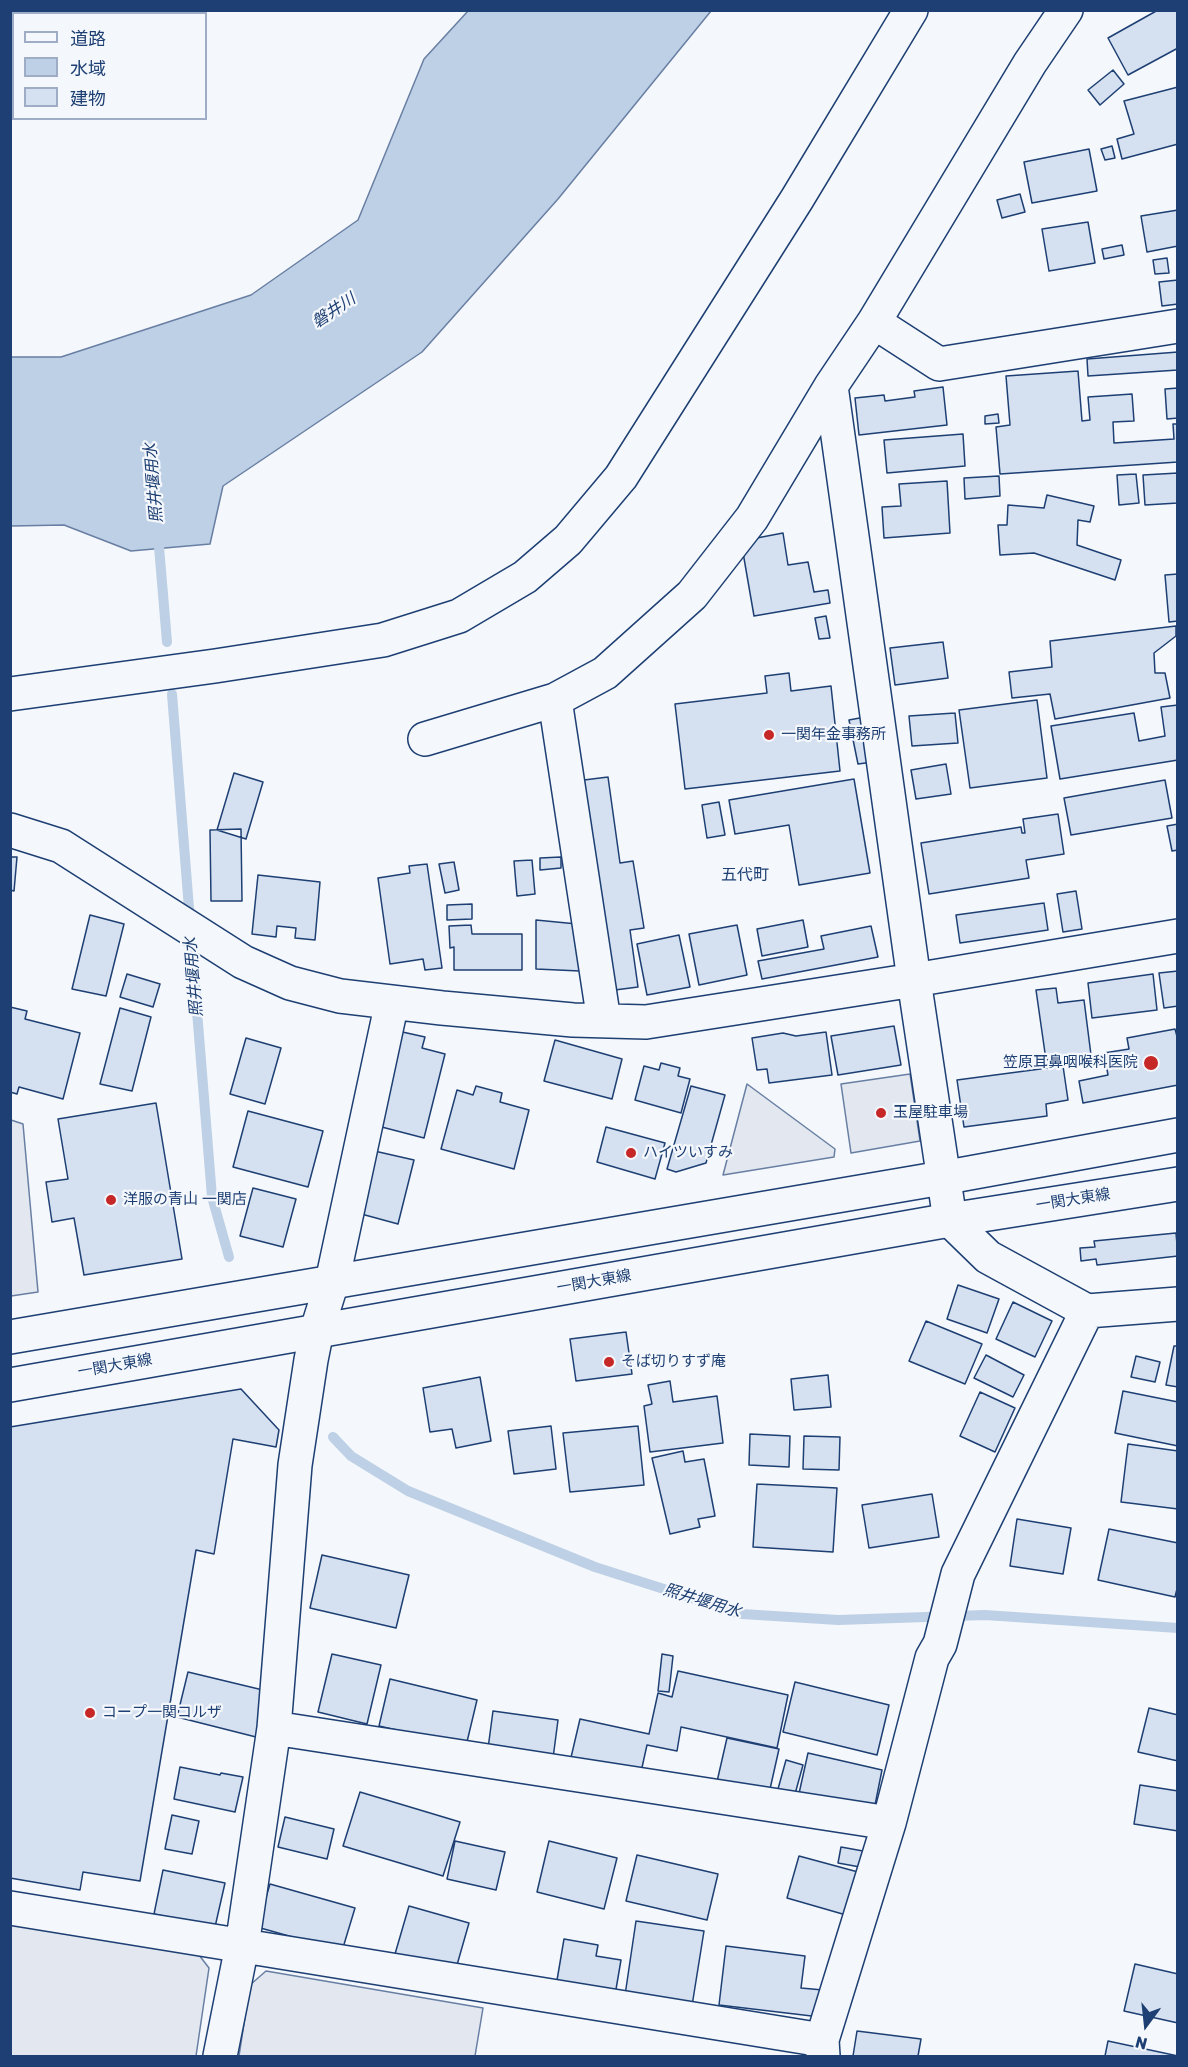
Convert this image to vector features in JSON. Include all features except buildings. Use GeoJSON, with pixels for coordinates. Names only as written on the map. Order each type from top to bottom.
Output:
{"type":"FeatureCollection","features":[{"type":"Feature","properties":{"kind":"street"},"geometry":{"type":"LineString","coordinates":[[10,694],[204,668],[383,640],[459,616],[525,577],[568,540],[621,477],[791,209],[911,10]]}},
{"type":"Feature","properties":{"kind":"street"},"geometry":{"type":"LineString","coordinates":[[426,739],[555,700],[606,673],[692,595],[752,518],[831,386],[874,322],[1030,63],[1066,10]]}},
{"type":"Feature","properties":{"kind":"street"},"geometry":{"type":"LineString","coordinates":[[874,322],[939,364],[1178,326]]}},
{"type":"Feature","properties":{"kind":"street"},"geometry":{"type":"LineString","coordinates":[[831,386],[942,1178],[950,1220],[988,1257],[1087,1311],[1178,1304]]}},
{"type":"Feature","properties":{"kind":"street"},"geometry":{"type":"LineString","coordinates":[[555,700],[604,1021]]}},
{"type":"Feature","properties":{"kind":"street"},"geometry":{"type":"LineString","coordinates":[[10,830],[61,846],[243,962],[290,983],[340,996],[573,1020],[646,1022],[1178,936]]}},
{"type":"Feature","properties":{"kind":"street"},"geometry":{"type":"LineString","coordinates":[[220,2056],[242,1946],[274,1728],[295,1465],[317,1330],[332,1282],[392,1002]]}},
{"type":"Feature","properties":{"kind":"street"},"geometry":{"type":"LineString","coordinates":[[10,1337],[942,1178],[1178,1135]]}},
{"type":"Feature","properties":{"kind":"street","name":"一関大東線"},"geometry":{"type":"LineString","coordinates":[[10,1385],[950,1220],[1178,1184]]}},
{"type":"Feature","properties":{"kind":"street"},"geometry":{"type":"LineString","coordinates":[[10,1908],[242,1946],[823,2048],[889,1823],[932,1658],[940,1644],[958,1574],[1087,1311]]}},
{"type":"Feature","properties":{"kind":"street"},"geometry":{"type":"LineString","coordinates":[[274,1728],[889,1823]]}},
{"type":"Feature","properties":{"kind":"shaded area","name":"玉屋駐車場"},"geometry":{"type":"Polygon","coordinates":[[[910,1074],[920,1141],[851,1153],[841,1084],[910,1074]]]}},
{"type":"Feature","properties":{"kind":"shaded area"},"geometry":{"type":"Polygon","coordinates":[[[747,1084],[835,1149],[834,1157],[723,1175],[747,1084]]]}},
{"type":"Feature","properties":{"kind":"shaded area"},"geometry":{"type":"Polygon","coordinates":[[[11,1120],[23,1124],[38,1292],[11,1296],[11,1120]]]}},
{"type":"Feature","properties":{"kind":"shaded area"},"geometry":{"type":"Polygon","coordinates":[[[10,1924],[199,1955],[209,1968],[196,2056],[11,2056],[10,1924]]]}},
{"type":"Feature","properties":{"kind":"shaded area"},"geometry":{"type":"Polygon","coordinates":[[[266,1971],[483,2008],[475,2056],[239,2056],[250,1985],[266,1971]]]}},
{"type":"Feature","properties":{"kind":"water","name":"磐井川"},"geometry":{"type":"Polygon","coordinates":[[[468,11],[711,11],[558,199],[422,352],[223,486],[210,544],[131,551],[64,525],[11,526],[11,357],[61,357],[251,295],[358,220],[424,59],[468,11]]]}},
{"type":"Feature","properties":{"kind":"waterway","name":"照井堰用水"},"geometry":{"type":"LineString","coordinates":[[158,535],[167,642]]}},
{"type":"Feature","properties":{"kind":"waterway","name":"照井堰用水"},"geometry":{"type":"LineString","coordinates":[[172,694],[190,921]]}},
{"type":"Feature","properties":{"kind":"waterway","name":"照井堰用水"},"geometry":{"type":"LineString","coordinates":[[191,937],[212,1197],[229,1257]]}},
{"type":"Feature","properties":{"kind":"waterway","name":"照井堰用水"},"geometry":{"type":"LineString","coordinates":[[333,1437],[351,1456],[408,1491],[595,1567],[742,1614],[838,1620],[985,1615],[1178,1628]]}},
{"type":"Feature","properties":{"kind":"place","name":"一関年金事務所"},"geometry":{"type":"Point","coordinates":[769,735]}},
{"type":"Feature","properties":{"kind":"place","name":"笠原耳鼻咽喉科医院"},"geometry":{"type":"Point","coordinates":[1151,1063]}},
{"type":"Feature","properties":{"kind":"place","name":"玉屋駐車場"},"geometry":{"type":"Point","coordinates":[881,1113]}},
{"type":"Feature","properties":{"kind":"place","name":"ハイツいすみ"},"geometry":{"type":"Point","coordinates":[631,1153]}},
{"type":"Feature","properties":{"kind":"place","name":"洋服の青山 一関店"},"geometry":{"type":"Point","coordinates":[111,1200]}},
{"type":"Feature","properties":{"kind":"place","name":"そば切りすず庵"},"geometry":{"type":"Point","coordinates":[609,1362]}},
{"type":"Feature","properties":{"kind":"place","name":"コープ一関コルザ"},"geometry":{"type":"Point","coordinates":[90,1713]}},
{"type":"Feature","properties":{"kind":"district","name":"五代町"},"geometry":{"type":"Point","coordinates":[745,875]}}]}
